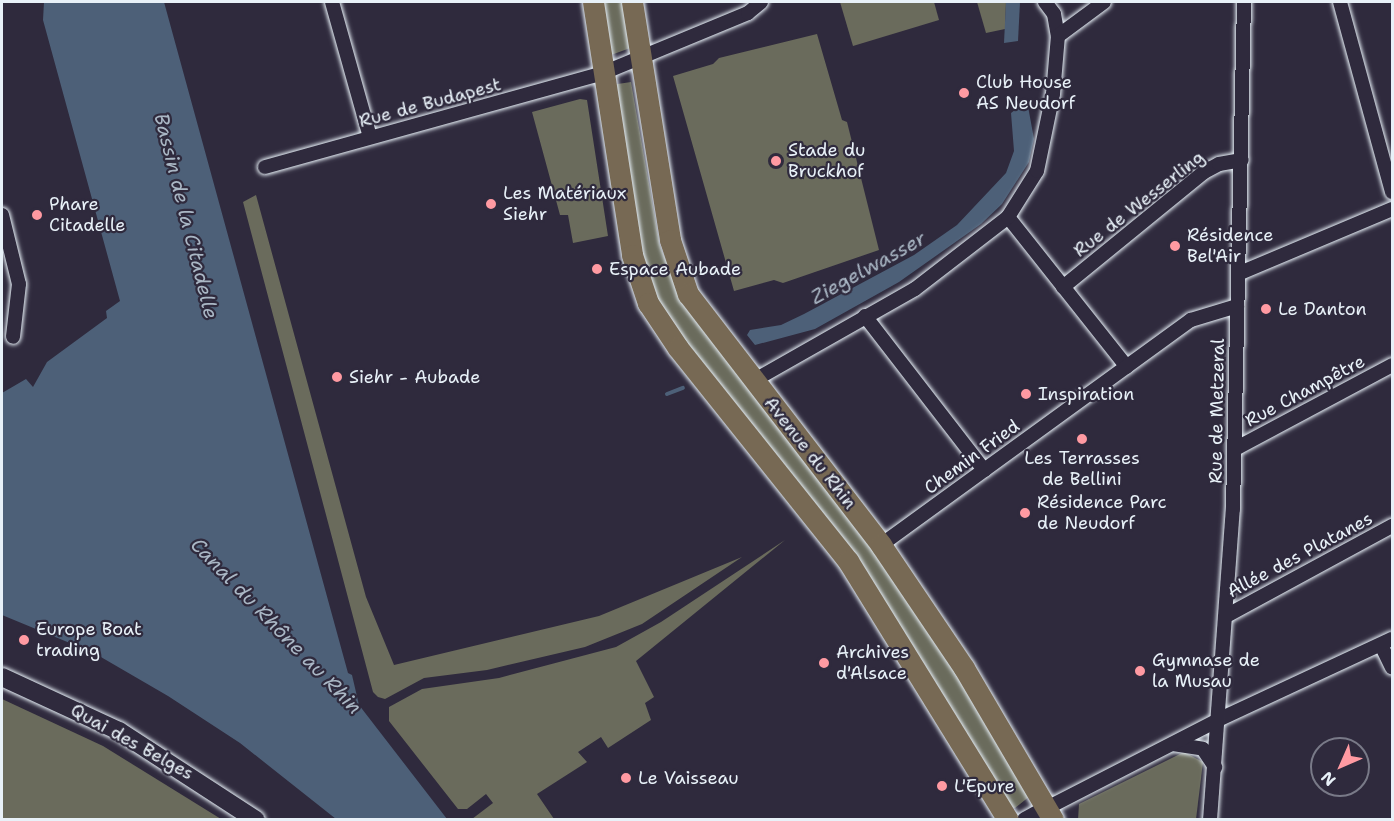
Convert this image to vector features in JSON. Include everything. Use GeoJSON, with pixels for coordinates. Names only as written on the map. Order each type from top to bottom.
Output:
{"type":"FeatureCollection","features":[{"type":"Feature","properties":{"kind":"main road","name":"Avenue du Rhin"},"geometry":{"type":"LineString","coordinates":[[593,2],[632,255],[641,287],[657,319],[848,561],[1008,819]]}},
{"type":"Feature","properties":{"kind":"main road","name":"Avenue du Rhin"},"geometry":{"type":"LineString","coordinates":[[632,2],[640,60],[678,271],[709,325],[881,545],[964,668],[1050,814]]}},
{"type":"Feature","properties":{"kind":"main road","name":"Quai des Belges"},"geometry":{"type":"LineString","coordinates":[[2,677],[119,730],[256,819]]}},
{"type":"Feature","properties":{"kind":"street"},"geometry":{"type":"LineString","coordinates":[[332,2],[370,137]]}},
{"type":"Feature","properties":{"kind":"street"},"geometry":{"type":"LineString","coordinates":[[603,73],[640,60],[676,41],[748,13],[761,2]]}},
{"type":"Feature","properties":{"kind":"street"},"geometry":{"type":"LineString","coordinates":[[753,381],[915,289],[1008,217],[1037,171],[1053,93],[1058,36],[1054,14],[1045,2]]}},
{"type":"Feature","properties":{"kind":"street"},"geometry":{"type":"LineString","coordinates":[[1058,36],[1104,2]]}},
{"type":"Feature","properties":{"kind":"street","name":"Rue de Metzeral"},"geometry":{"type":"LineString","coordinates":[[1209,819],[1226,616],[1235,449],[1244,2]]}},
{"type":"Feature","properties":{"kind":"street"},"geometry":{"type":"LineString","coordinates":[[1340,2],[1392,192]]}},
{"type":"Feature","properties":{"kind":"street","name":"Rue de Budapest"},"geometry":{"type":"LineString","coordinates":[[265,167],[603,73]]}},
{"type":"Feature","properties":{"kind":"street","name":"Rue de Wesserling"},"geometry":{"type":"LineString","coordinates":[[1063,286],[1204,172],[1219,164],[1242,160]]}},
{"type":"Feature","properties":{"kind":"street"},"geometry":{"type":"LineString","coordinates":[[1240,273],[1392,209]]}},
{"type":"Feature","properties":{"kind":"street"},"geometry":{"type":"LineString","coordinates":[[2,215],[20,284],[14,337]]}},
{"type":"Feature","properties":{"kind":"street"},"geometry":{"type":"LineString","coordinates":[[1008,217],[1127,367]]}},
{"type":"Feature","properties":{"kind":"street","name":"Chemin Fried"},"geometry":{"type":"LineString","coordinates":[[881,545],[1191,320],[1237,306]]}},
{"type":"Feature","properties":{"kind":"street"},"geometry":{"type":"LineString","coordinates":[[865,316],[984,471]]}},
{"type":"Feature","properties":{"kind":"street","name":"Rue Champêtre"},"geometry":{"type":"LineString","coordinates":[[1235,449],[1392,365]]}},
{"type":"Feature","properties":{"kind":"street","name":"Allée des Platanes"},"geometry":{"type":"LineString","coordinates":[[1226,616],[1392,526]]}},
{"type":"Feature","properties":{"kind":"street"},"geometry":{"type":"LineString","coordinates":[[1025,819],[1050,814],[1218,720],[1387,642],[1392,668]]}},
{"type":"Feature","properties":{"kind":"street"},"geometry":{"type":"LineString","coordinates":[[1173,744],[1203,749],[1215,767]]}},
{"type":"Feature","properties":{"kind":"green space"},"geometry":{"type":"Polygon","coordinates":[[[601,2],[627,2],[633,47],[611,55],[601,2]]]}},
{"type":"Feature","properties":{"kind":"green space"},"geometry":{"type":"Polygon","coordinates":[[[840,2],[934,2],[939,20],[853,46],[840,2]]]}},
{"type":"Feature","properties":{"kind":"green space"},"geometry":{"type":"Polygon","coordinates":[[[977,2],[1006,2],[1005,29],[986,33],[977,2]]]}},
{"type":"Feature","properties":{"kind":"green space","name":"Stade du Bruckhof"},"geometry":{"type":"Polygon","coordinates":[[[817,34],[842,120],[847,122],[879,250],[783,283],[774,280],[734,291],[673,76],[713,64],[719,58],[817,34]]]}},
{"type":"Feature","properties":{"kind":"green space"},"geometry":{"type":"Polygon","coordinates":[[[631,82],[660,246],[680,295],[910,598],[1030,796],[1015,808],[1010,807],[890,612],[671,328],[645,278],[611,85],[631,82]]]}},
{"type":"Feature","properties":{"kind":"green space"},"geometry":{"type":"Polygon","coordinates":[[[580,99],[587,100],[608,236],[573,243],[568,215],[560,215],[532,112],[580,99]]]}},
{"type":"Feature","properties":{"kind":"green space"},"geometry":{"type":"Polygon","coordinates":[[[256,195],[366,597],[394,665],[599,616],[742,557],[642,624],[585,647],[487,670],[424,678],[385,699],[378,697],[373,692],[243,202],[256,195]]]}},
{"type":"Feature","properties":{"kind":"green space"},"geometry":{"type":"Polygon","coordinates":[[[785,540],[636,661],[654,697],[645,703],[651,720],[608,748],[601,737],[578,752],[587,762],[537,794],[554,819],[472,819],[493,803],[486,794],[467,809],[458,809],[389,721],[389,707],[422,689],[499,678],[616,647],[661,622],[785,540]]]}},
{"type":"Feature","properties":{"kind":"green space"},"geometry":{"type":"Polygon","coordinates":[[[2,699],[103,746],[221,819],[2,819],[2,699]]]}},
{"type":"Feature","properties":{"kind":"green space"},"geometry":{"type":"Polygon","coordinates":[[[1184,752],[1203,762],[1196,819],[1078,820],[1079,804],[1184,752]]]}},
{"type":"Feature","properties":{"kind":"water"},"geometry":{"type":"Polygon","coordinates":[[[44,2],[164,2],[348,673],[352,675],[359,705],[447,819],[336,819],[240,743],[168,696],[94,653],[2,615],[2,393],[26,379],[33,387],[47,362],[107,318],[106,311],[120,301],[43,20],[44,2]]]}},
{"type":"Feature","properties":{"kind":"water"},"geometry":{"type":"Polygon","coordinates":[[[1006,2],[1020,2],[1018,41],[1004,43],[1006,2]]]}},
{"type":"Feature","properties":{"kind":"water"},"geometry":{"type":"Polygon","coordinates":[[[1027,101],[1034,139],[1029,162],[1002,204],[981,224],[899,282],[815,329],[755,345],[747,335],[750,330],[781,325],[804,314],[914,255],[957,225],[1006,173],[1014,151],[1011,113],[1027,101]]]}},
{"type":"Feature","properties":{"kind":"waterway","name":"Ziegelwasser"},"geometry":{"type":"LineString","coordinates":[[667,394],[683,388]]}},
{"type":"Feature","properties":{"kind":"place","name":"Club House AS Neudorf"},"geometry":{"type":"Point","coordinates":[964,93]}},
{"type":"Feature","properties":{"kind":"place","name":"Stade du Bruckhof"},"geometry":{"type":"Point","coordinates":[776,161]}},
{"type":"Feature","properties":{"kind":"place","name":"Les Matériaux Siehr"},"geometry":{"type":"Point","coordinates":[491,204]}},
{"type":"Feature","properties":{"kind":"place","name":"Phare Citadelle"},"geometry":{"type":"Point","coordinates":[37,215]}},
{"type":"Feature","properties":{"kind":"place","name":"Résidence Bel'Air"},"geometry":{"type":"Point","coordinates":[1175,246]}},
{"type":"Feature","properties":{"kind":"place","name":"Espace Aubade"},"geometry":{"type":"Point","coordinates":[597,269]}},
{"type":"Feature","properties":{"kind":"place","name":"Le Danton"},"geometry":{"type":"Point","coordinates":[1266,309]}},
{"type":"Feature","properties":{"kind":"place","name":"Siehr - Aubade"},"geometry":{"type":"Point","coordinates":[337,377]}},
{"type":"Feature","properties":{"kind":"place","name":"Inspiration"},"geometry":{"type":"Point","coordinates":[1026,394]}},
{"type":"Feature","properties":{"kind":"place","name":"Les Terrasses de Bellini"},"geometry":{"type":"Point","coordinates":[1082,439]}},
{"type":"Feature","properties":{"kind":"place","name":"Résidence Parc de Neudorf"},"geometry":{"type":"Point","coordinates":[1025,513]}},
{"type":"Feature","properties":{"kind":"place","name":"Europe Boat trading"},"geometry":{"type":"Point","coordinates":[24,640]}},
{"type":"Feature","properties":{"kind":"place","name":"Archives d'Alsace"},"geometry":{"type":"Point","coordinates":[824,663]}},
{"type":"Feature","properties":{"kind":"place","name":"Gymnase de la Musau"},"geometry":{"type":"Point","coordinates":[1140,671]}},
{"type":"Feature","properties":{"kind":"place","name":"Le Vaisseau"},"geometry":{"type":"Point","coordinates":[626,778]}},
{"type":"Feature","properties":{"kind":"place","name":"L'Epure"},"geometry":{"type":"Point","coordinates":[942,786]}},
{"type":"Feature","properties":{"kind":"water label","name":"Bassin de la Citadelle"},"geometry":{"type":"Point","coordinates":[186,216]}},
{"type":"Feature","properties":{"kind":"water label","name":"Canal du Rhône au Rhin"},"geometry":{"type":"Point","coordinates":[276,626]}}]}
